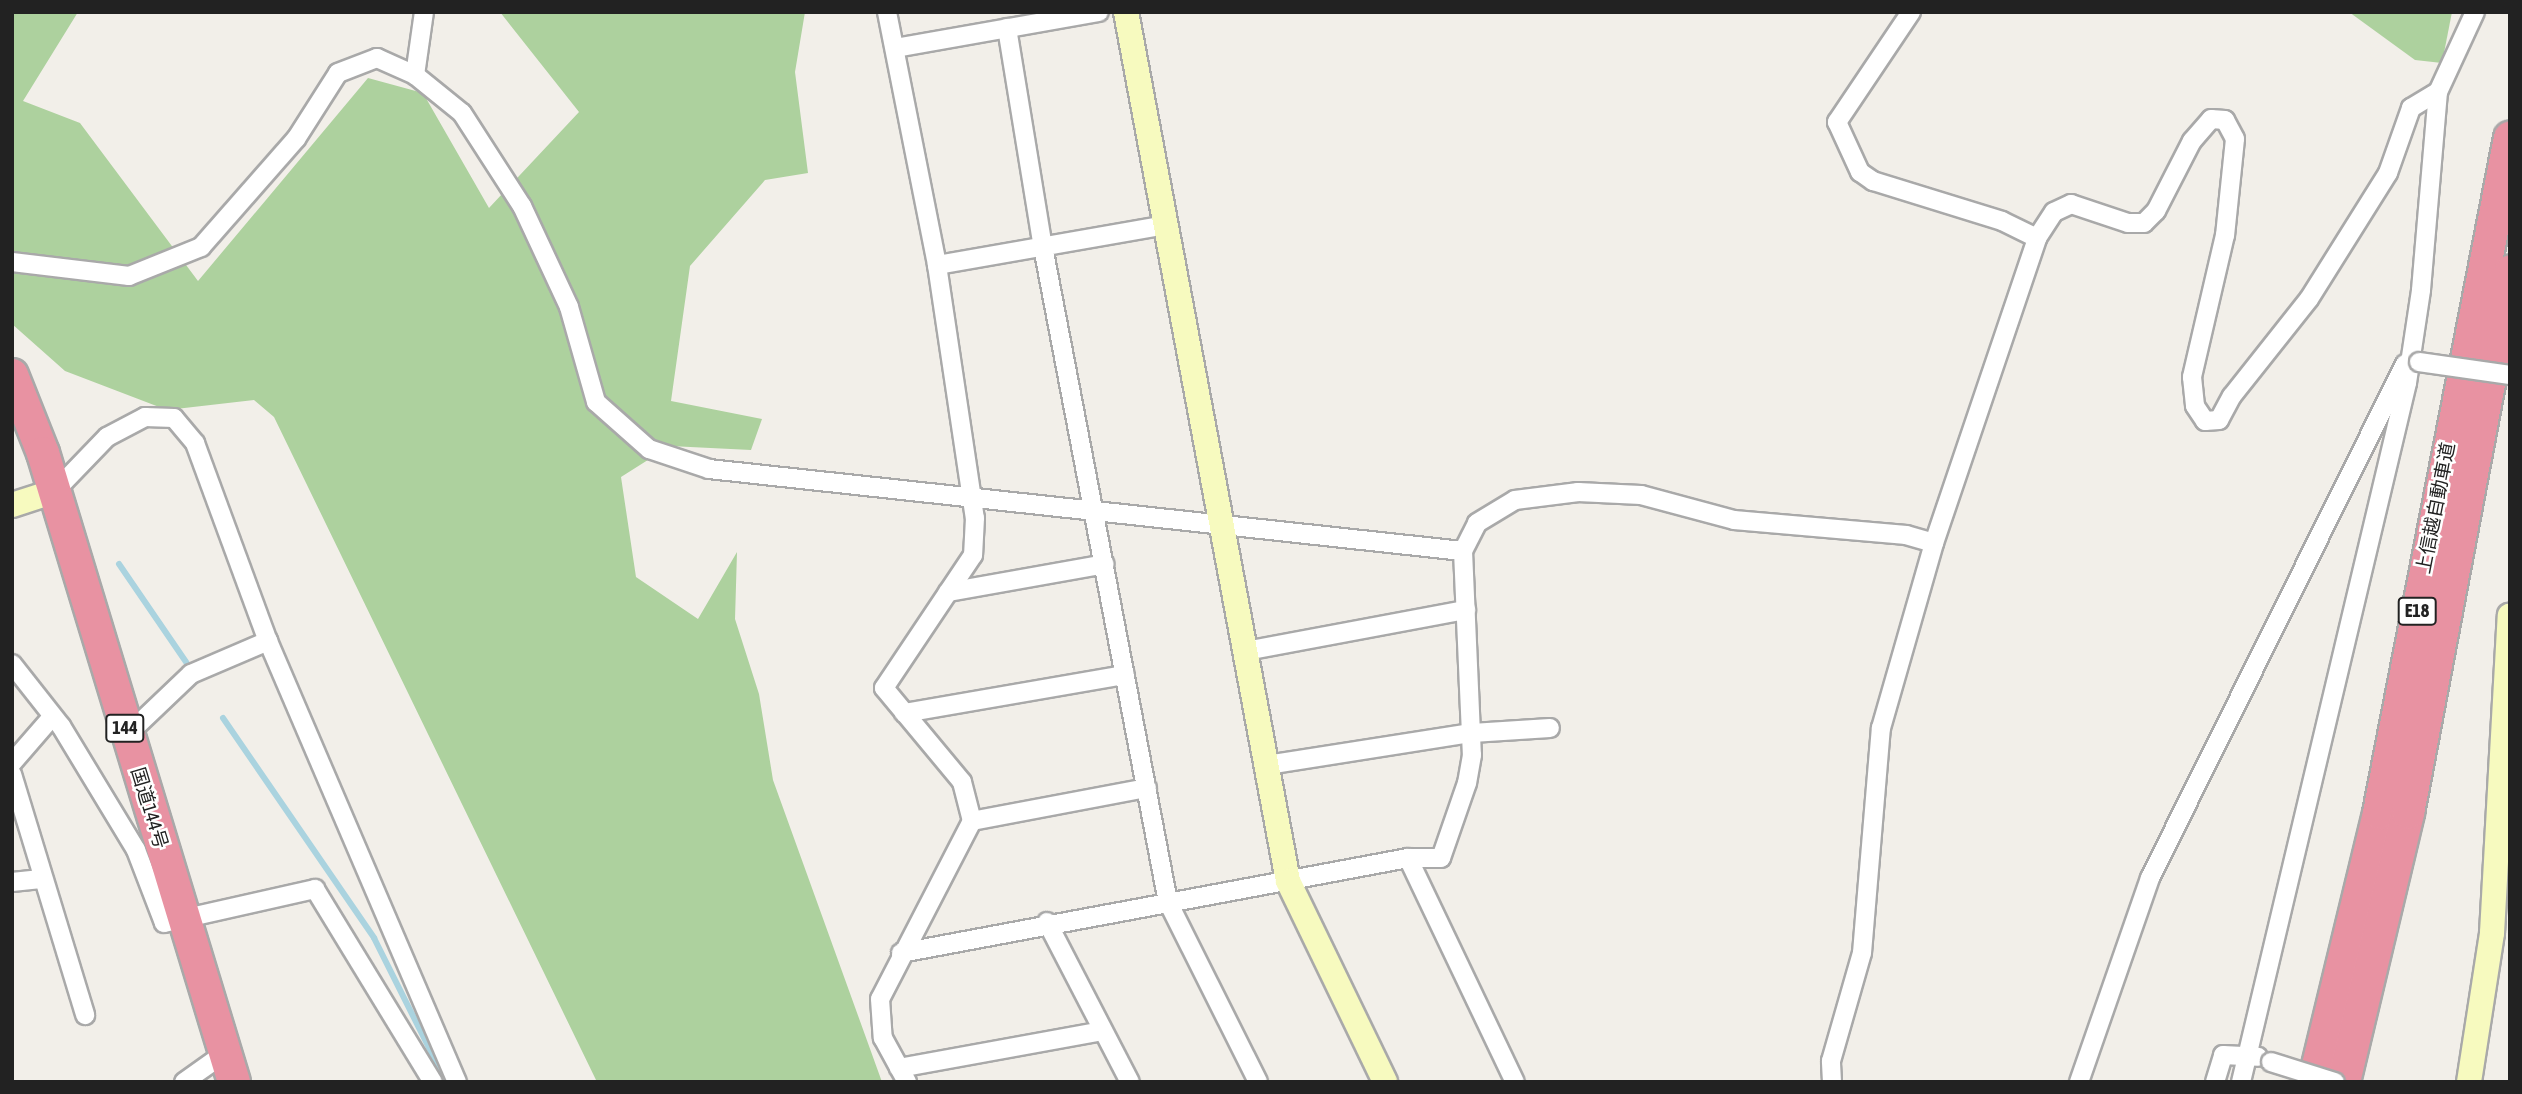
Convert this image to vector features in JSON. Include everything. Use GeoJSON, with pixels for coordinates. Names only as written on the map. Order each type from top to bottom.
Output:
{"type":"FeatureCollection","features":[{"type":"Feature","properties":{"kind":"highway","name":"上信越自動車道"},"geometry":{"type":"LineString","coordinates":[[2314,1082],[2379,813],[2510,138]]}},
{"type":"Feature","properties":{"kind":"highway","name":"上信越自動車道"},"geometry":{"type":"LineString","coordinates":[[2344,1082],[2408,813],[2510,272]]}},
{"type":"Feature","properties":{"kind":"highway","name":"国道144号"},"geometry":{"type":"LineString","coordinates":[[12,375],[55,491],[229,1067]]}},
{"type":"Feature","properties":{"kind":"street"},"geometry":{"type":"LineString","coordinates":[[415,75],[425,12]]}},
{"type":"Feature","properties":{"kind":"street"},"geometry":{"type":"LineString","coordinates":[[887,12],[937,265],[975,518],[973,555],[884,688],[962,782],[972,821],[901,953],[880,999],[883,1038],[903,1075],[1103,1031]]}},
{"type":"Feature","properties":{"kind":"street"},"geometry":{"type":"LineString","coordinates":[[895,48],[1099,12]]}},
{"type":"Feature","properties":{"kind":"street"},"geometry":{"type":"LineString","coordinates":[[1126,12],[1288,881],[1385,1082]]}},
{"type":"Feature","properties":{"kind":"street"},"geometry":{"type":"LineString","coordinates":[[1911,12],[1838,122],[1860,172],[1873,181],[2001,221],[2037,238]]}},
{"type":"Feature","properties":{"kind":"street"},"geometry":{"type":"LineString","coordinates":[[2241,1082],[2414,360],[2438,92],[2475,12]]}},
{"type":"Feature","properties":{"kind":"street"},"geometry":{"type":"LineString","coordinates":[[1007,28],[1043,247],[1168,902],[1258,1082]]}},
{"type":"Feature","properties":{"kind":"street"},"geometry":{"type":"LineString","coordinates":[[12,262],[129,276],[201,247],[296,139],[338,73],[377,58],[415,75],[462,113],[522,206],[569,306],[596,402],[641,445],[709,469],[971,498],[1094,508],[1224,527],[1463,551]]}},
{"type":"Feature","properties":{"kind":"street"},"geometry":{"type":"LineString","coordinates":[[1832,1082],[1831,1061],[1862,953],[1881,728],[1934,543],[2037,238],[2054,212],[2071,204],[2128,223],[2144,223],[2156,211],[2192,141],[2211,120],[2225,120],[2235,139],[2225,235],[2192,377],[2195,406],[2205,421],[2219,420],[2232,396],[2309,299],[2388,173],[2411,108],[2438,92]]}},
{"type":"Feature","properties":{"kind":"street"},"geometry":{"type":"LineString","coordinates":[[937,265],[1167,225]]}},
{"type":"Feature","properties":{"kind":"street"},"geometry":{"type":"LineString","coordinates":[[2414,360],[2510,375]]}},
{"type":"Feature","properties":{"kind":"street"},"geometry":{"type":"LineString","coordinates":[[2079,1082],[2150,878],[2414,360]]}},
{"type":"Feature","properties":{"kind":"street"},"geometry":{"type":"LineString","coordinates":[[13,502],[55,491],[107,437],[145,417],[174,418],[195,443],[268,641],[457,1082]]}},
{"type":"Feature","properties":{"kind":"street"},"geometry":{"type":"LineString","coordinates":[[901,953],[1047,922],[1408,858],[1441,858],[1468,783],[1472,733],[1463,551],[1477,523],[1515,500],[1578,492],[1641,495],[1734,520],[1906,534],[1934,543]]}},
{"type":"Feature","properties":{"kind":"street"},"geometry":{"type":"LineString","coordinates":[[948,592],[1105,564]]}},
{"type":"Feature","properties":{"kind":"street"},"geometry":{"type":"LineString","coordinates":[[1246,651],[1466,610]]}},
{"type":"Feature","properties":{"kind":"street"},"geometry":{"type":"LineString","coordinates":[[2469,1082],[2492,933],[2504,809],[2510,617]]}},
{"type":"Feature","properties":{"kind":"street"},"geometry":{"type":"LineString","coordinates":[[127,735],[191,674],[268,641]]}},
{"type":"Feature","properties":{"kind":"street"},"geometry":{"type":"LineString","coordinates":[[12,664],[29,680],[136,850],[164,923],[315,889],[433,1082]]}},
{"type":"Feature","properties":{"kind":"street"},"geometry":{"type":"LineString","coordinates":[[904,713],[1125,675]]}},
{"type":"Feature","properties":{"kind":"street"},"geometry":{"type":"LineString","coordinates":[[12,763],[52,717]]}},
{"type":"Feature","properties":{"kind":"street"},"geometry":{"type":"LineString","coordinates":[[1267,765],[1472,733],[1550,728]]}},
{"type":"Feature","properties":{"kind":"street"},"geometry":{"type":"LineString","coordinates":[[12,774],[41,879],[85,1015]]}},
{"type":"Feature","properties":{"kind":"street"},"geometry":{"type":"LineString","coordinates":[[972,821],[1147,788]]}},
{"type":"Feature","properties":{"kind":"street"},"geometry":{"type":"LineString","coordinates":[[1408,858],[1515,1082]]}},
{"type":"Feature","properties":{"kind":"street"},"geometry":{"type":"LineString","coordinates":[[12,882],[41,879]]}},
{"type":"Feature","properties":{"kind":"street"},"geometry":{"type":"LineString","coordinates":[[1047,922],[1130,1082]]}},
{"type":"Feature","properties":{"kind":"street"},"geometry":{"type":"LineString","coordinates":[[2215,1082],[2223,1055],[2249,1054],[2335,1082]]}},
{"type":"Feature","properties":{"kind":"street"},"geometry":{"type":"LineString","coordinates":[[184,1082],[229,1067]]}},
{"type":"Feature","properties":{"kind":"green space"},"geometry":{"type":"Polygon","coordinates":[[[12,12],[78,12],[23,101],[80,123],[198,281],[368,78],[423,93],[489,208],[579,112],[500,12],[805,12],[795,72],[808,173],[765,180],[690,266],[671,401],[762,419],[751,450],[670,446],[621,477],[636,577],[698,619],[737,552],[735,619],[759,694],[773,780],[882,1082],[597,1082],[274,417],[254,400],[167,410],[65,371],[12,324],[12,12]]]}},
{"type":"Feature","properties":{"kind":"green space"},"geometry":{"type":"Polygon","coordinates":[[[2349,12],[2452,12],[2442,63],[2415,60],[2349,12]]]}},
{"type":"Feature","properties":{"kind":"waterway"},"geometry":{"type":"LineString","coordinates":[[119,564],[186,662]]}},
{"type":"Feature","properties":{"kind":"waterway"},"geometry":{"type":"LineString","coordinates":[[223,718],[374,938],[446,1082]]}}]}
